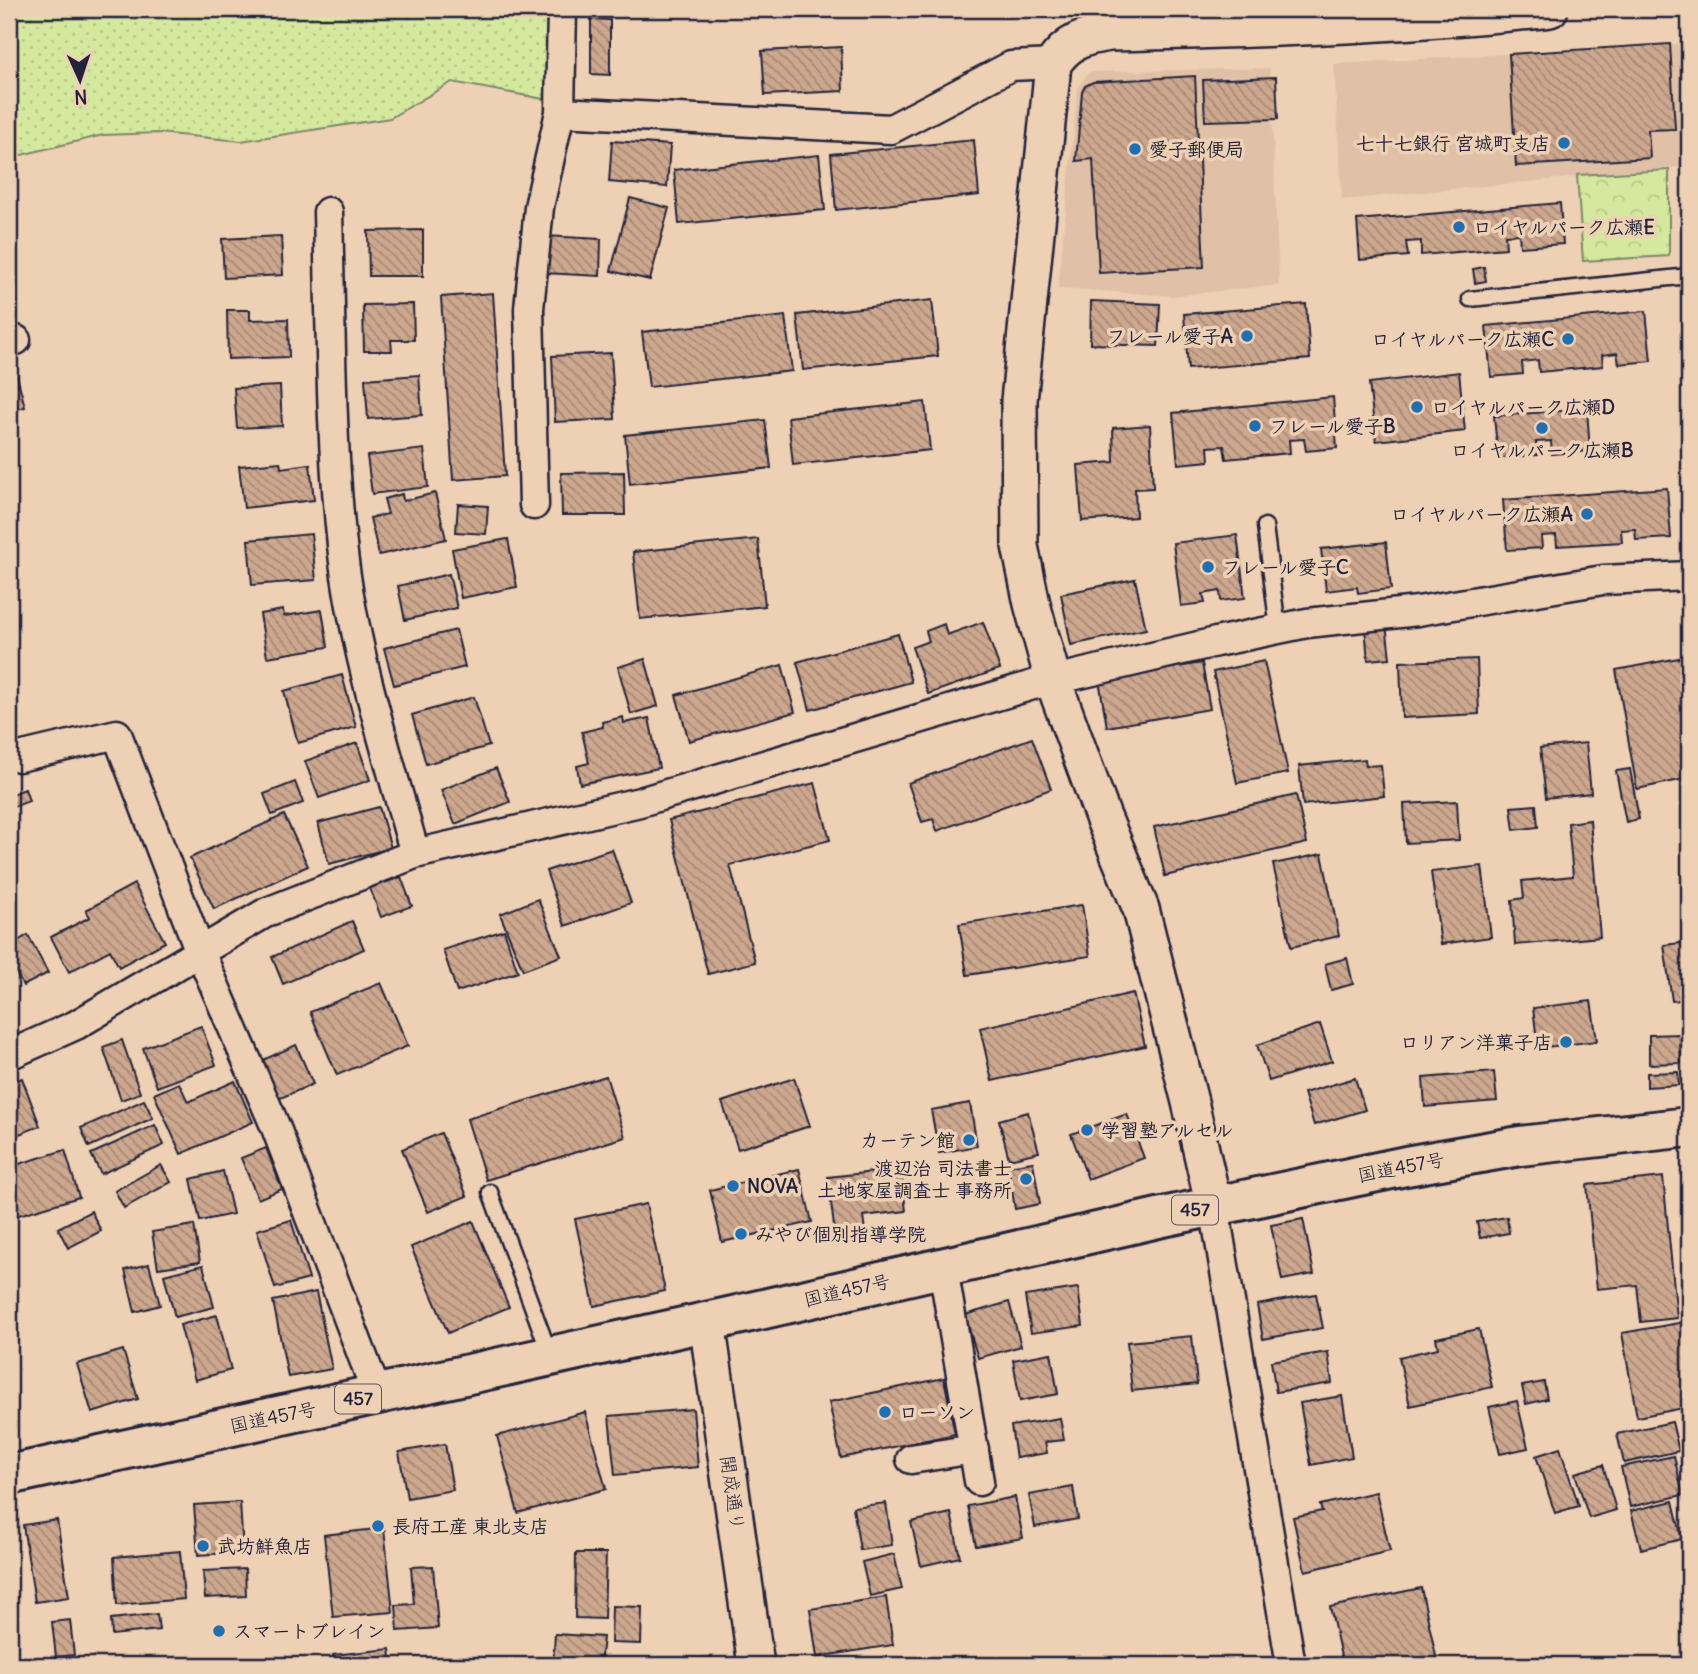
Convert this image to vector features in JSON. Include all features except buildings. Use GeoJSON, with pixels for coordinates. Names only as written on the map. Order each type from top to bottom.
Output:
{"type":"FeatureCollection","features":[{"type":"Feature","properties":{"kind":"highway","name":"国道457号"},"geometry":{"type":"LineString","coordinates":[[9,1475],[707,1322],[1214,1206],[1406,1166],[1520,1146],[1689,1127]]}},
{"type":"Feature","properties":{"kind":"street"},"geometry":{"type":"LineString","coordinates":[[534,505],[529,309],[539,207],[560,111],[562,9]]}},
{"type":"Feature","properties":{"kind":"street"},"geometry":{"type":"LineString","coordinates":[[1291,1665],[1214,1206],[1190,1102],[1141,909],[1103,817],[1054,680],[1032,604],[1020,546],[1019,401],[1054,64],[1062,51],[1076,40],[1092,35],[1319,18],[1449,19],[1550,9]]}},
{"type":"Feature","properties":{"kind":"street"},"geometry":{"type":"LineString","coordinates":[[560,111],[891,129],[1011,66],[1054,64]]}},
{"type":"Feature","properties":{"kind":"street"},"geometry":{"type":"LineString","coordinates":[[328,212],[342,547],[362,659],[415,855]]}},
{"type":"Feature","properties":{"kind":"street"},"geometry":{"type":"LineString","coordinates":[[9,1055],[76,1025],[267,912],[415,855],[640,802],[1054,680],[1278,629],[1307,623],[1418,611],[1603,580],[1689,576]]}},
{"type":"Feature","properties":{"kind":"street"},"geometry":{"type":"LineString","coordinates":[[19,757],[117,734],[200,952],[276,1128],[377,1394]]}},
{"type":"Feature","properties":{"kind":"street"},"geometry":{"type":"LineString","coordinates":[[943,1268],[979,1481]]}},
{"type":"Feature","properties":{"kind":"street","name":"開成通り"},"geometry":{"type":"LineString","coordinates":[[707,1322],[756,1665]]}},
{"type":"Feature","properties":{"kind":"street"},"geometry":{"type":"LineString","coordinates":[[911,1459],[974,1449]]}},
{"type":"Feature","properties":{"kind":"lane"},"geometry":{"type":"LineString","coordinates":[[1470,299],[1689,276]]}},
{"type":"Feature","properties":{"kind":"lane"},"geometry":{"type":"LineString","coordinates":[[1265,526],[1278,629]]}},
{"type":"Feature","properties":{"kind":"lane"},"geometry":{"type":"LineString","coordinates":[[491,1192],[550,1356]]}},
{"type":"Feature","properties":{"kind":"shaded area"},"geometry":{"type":"Polygon","coordinates":[[[1689,43],[1689,83],[1681,167],[1342,200],[1334,64],[1689,43]]]}},
{"type":"Feature","properties":{"kind":"shaded area"},"geometry":{"type":"Polygon","coordinates":[[[1270,68],[1279,285],[1171,296],[1058,288],[1078,87],[1089,72],[1270,68]]]}},
{"type":"Feature","properties":{"kind":"green space"},"geometry":{"type":"Polygon","coordinates":[[[9,9],[562,9],[560,102],[452,82],[390,118],[241,141],[158,133],[103,135],[9,158],[9,9]]]}},
{"type":"Feature","properties":{"kind":"green space"},"geometry":{"type":"Polygon","coordinates":[[[1669,170],[1669,256],[1583,261],[1577,175],[1669,170]]]}},
{"type":"Feature","properties":{"kind":"place","name":"七十七銀行 宮城町支店"},"geometry":{"type":"Point","coordinates":[1564,143]}},
{"type":"Feature","properties":{"kind":"place","name":"愛子郵便局"},"geometry":{"type":"Point","coordinates":[1135,149]}},
{"type":"Feature","properties":{"kind":"place","name":"ロイヤルパーク広瀬E"},"geometry":{"type":"Point","coordinates":[1459,227]}},
{"type":"Feature","properties":{"kind":"place","name":"フレール愛子A"},"geometry":{"type":"Point","coordinates":[1247,336]}},
{"type":"Feature","properties":{"kind":"place","name":"ロイヤルパーク広瀬C"},"geometry":{"type":"Point","coordinates":[1568,339]}},
{"type":"Feature","properties":{"kind":"place","name":"ロイヤルパーク広瀬D"},"geometry":{"type":"Point","coordinates":[1417,407]}},
{"type":"Feature","properties":{"kind":"place","name":"フレール愛子B"},"geometry":{"type":"Point","coordinates":[1255,426]}},
{"type":"Feature","properties":{"kind":"place","name":"ロイヤルパーク広瀬B"},"geometry":{"type":"Point","coordinates":[1542,428]}},
{"type":"Feature","properties":{"kind":"place","name":"ロイヤルパーク広瀬A"},"geometry":{"type":"Point","coordinates":[1587,514]}},
{"type":"Feature","properties":{"kind":"place","name":"フレール愛子C"},"geometry":{"type":"Point","coordinates":[1208,567]}},
{"type":"Feature","properties":{"kind":"place","name":"ロリアン洋菓子店"},"geometry":{"type":"Point","coordinates":[1566,1042]}},
{"type":"Feature","properties":{"kind":"place","name":"学習塾アルセル"},"geometry":{"type":"Point","coordinates":[1087,1130]}},
{"type":"Feature","properties":{"kind":"place","name":"カーテン館"},"geometry":{"type":"Point","coordinates":[969,1140]}},
{"type":"Feature","properties":{"kind":"place","name":"渡辺治 司法書士 土地家屋調査士 事務所"},"geometry":{"type":"Point","coordinates":[1026,1179]}},
{"type":"Feature","properties":{"kind":"place","name":"NOVA"},"geometry":{"type":"Point","coordinates":[733,1186]}},
{"type":"Feature","properties":{"kind":"place","name":"みやび個別指導学院"},"geometry":{"type":"Point","coordinates":[741,1234]}},
{"type":"Feature","properties":{"kind":"place","name":"ローソン"},"geometry":{"type":"Point","coordinates":[885,1412]}},
{"type":"Feature","properties":{"kind":"place","name":"長府工産 東北支店"},"geometry":{"type":"Point","coordinates":[378,1526]}},
{"type":"Feature","properties":{"kind":"place","name":"武坊鮮魚店"},"geometry":{"type":"Point","coordinates":[203,1546]}},
{"type":"Feature","properties":{"kind":"place","name":"スマートブレイン"},"geometry":{"type":"Point","coordinates":[219,1631]}}]}
